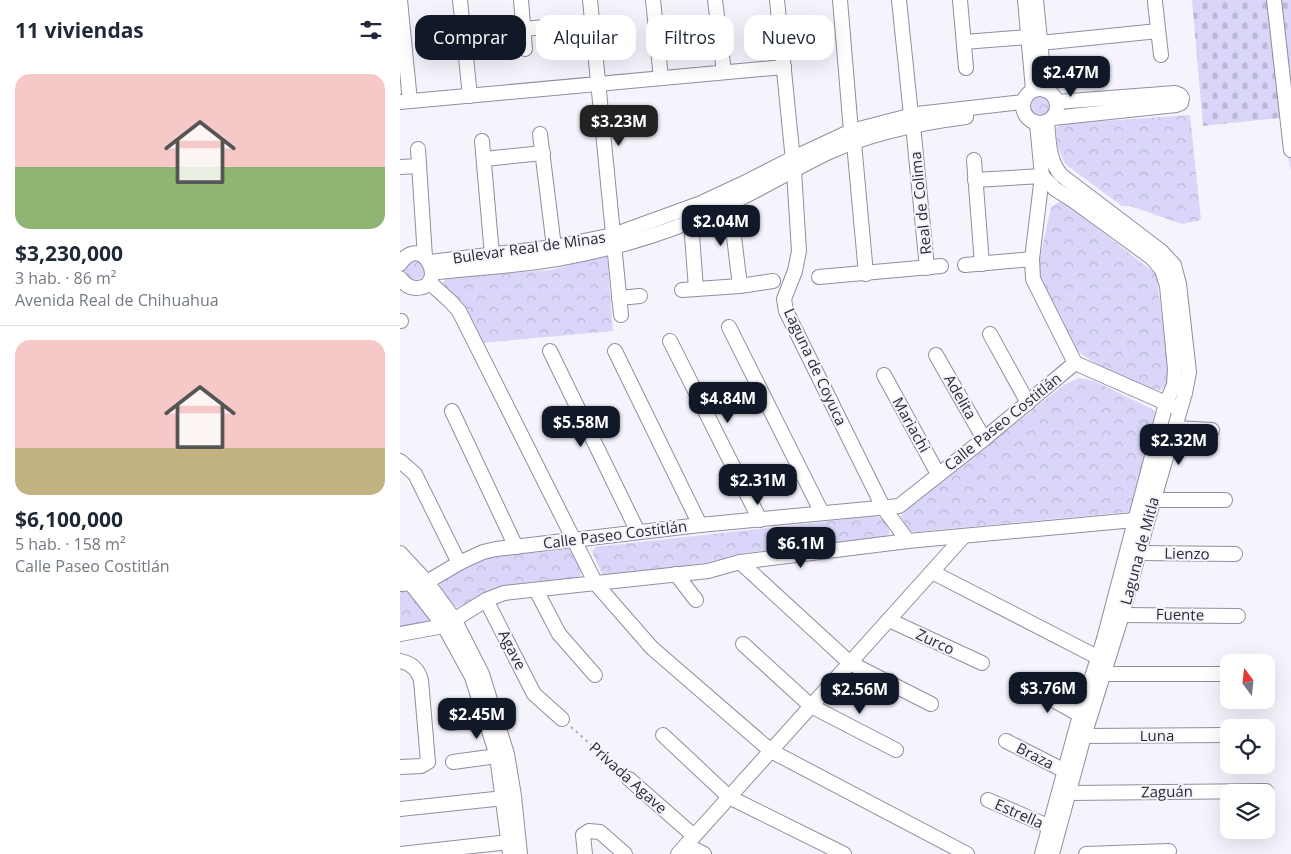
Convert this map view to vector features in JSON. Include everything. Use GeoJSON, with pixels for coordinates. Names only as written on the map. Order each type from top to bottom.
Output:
{"type":"FeatureCollection","features":[{"type":"Feature","properties":{"kind":"street"},"geometry":{"type":"LineString","coordinates":[[400,0],[405,102],[784,67]]}},
{"type":"Feature","properties":{"kind":"street"},"geometry":{"type":"LineString","coordinates":[[460,0],[470,96]]}},
{"type":"Feature","properties":{"kind":"street"},"geometry":{"type":"LineString","coordinates":[[521,0],[523,15]]}},
{"type":"Feature","properties":{"kind":"street"},"geometry":{"type":"LineString","coordinates":[[590,0],[591,15]]}},
{"type":"Feature","properties":{"kind":"street"},"geometry":{"type":"LineString","coordinates":[[653,0],[661,78]]}},
{"type":"Feature","properties":{"kind":"street"},"geometry":{"type":"LineString","coordinates":[[714,0],[724,72]]}},
{"type":"Feature","properties":{"kind":"street","name":"Laguna de Coyuca"},"geometry":{"type":"LineString","coordinates":[[777,0],[793,164],[799,251],[795,271],[784,300],[786,311],[883,507],[908,541]]}},
{"type":"Feature","properties":{"kind":"street"},"geometry":{"type":"LineString","coordinates":[[840,0],[866,274]]}},
{"type":"Feature","properties":{"kind":"street","name":"Real de Colima"},"geometry":{"type":"LineString","coordinates":[[819,277],[934,267],[912,120],[900,0]]}},
{"type":"Feature","properties":{"kind":"street"},"geometry":{"type":"LineString","coordinates":[[960,0],[966,68]]}},
{"type":"Feature","properties":{"kind":"street"},"geometry":{"type":"LineString","coordinates":[[1025,0],[1034,40],[1039,90]]}},
{"type":"Feature","properties":{"kind":"street"},"geometry":{"type":"LineString","coordinates":[[1034,40],[1036,0]]}},
{"type":"Feature","properties":{"kind":"street"},"geometry":{"type":"LineString","coordinates":[[1274,0],[1291,150]]}},
{"type":"Feature","properties":{"kind":"street"},"geometry":{"type":"LineString","coordinates":[[1155,2],[1161,55]]}},
{"type":"Feature","properties":{"kind":"street"},"geometry":{"type":"LineString","coordinates":[[964,42],[1034,40],[1158,31]]}},
{"type":"Feature","properties":{"kind":"street"},"geometry":{"type":"LineString","coordinates":[[596,60],[621,315]]}},
{"type":"Feature","properties":{"kind":"street"},"geometry":{"type":"LineString","coordinates":[[1057,102],[1175,93],[1182,98],[1181,103],[1176,105],[1046,121],[1028,119],[1023,107],[1026,96],[1039,90],[1053,94],[1057,102],[1058,108],[1046,121],[1042,176],[1032,259],[1034,279],[1074,363],[1180,409]]}},
{"type":"Feature","properties":{"kind":"street","name":"Bulevar Real de Minas"},"geometry":{"type":"LineString","coordinates":[[429,268],[492,255],[613,241],[852,137],[912,120],[932,111],[1023,107]]}},
{"type":"Feature","properties":{"kind":"street","name":"Laguna de Mitla"},"geometry":{"type":"LineString","coordinates":[[1046,121],[1053,166],[1078,196],[1168,257],[1174,265],[1175,370],[1174,385],[1166,403],[1142,520],[1101,666],[1052,854]]}},
{"type":"Feature","properties":{"kind":"street"},"geometry":{"type":"LineString","coordinates":[[540,134],[554,247]]}},
{"type":"Feature","properties":{"kind":"street"},"geometry":{"type":"LineString","coordinates":[[482,141],[492,255]]}},
{"type":"Feature","properties":{"kind":"street"},"geometry":{"type":"LineString","coordinates":[[400,278],[405,285],[415,288],[421,287],[429,268],[418,149]]}},
{"type":"Feature","properties":{"kind":"street"},"geometry":{"type":"LineString","coordinates":[[484,159],[543,153]]}},
{"type":"Feature","properties":{"kind":"street"},"geometry":{"type":"LineString","coordinates":[[974,160],[982,264]]}},
{"type":"Feature","properties":{"kind":"street","name":"Bulevar Real de Minas"},"geometry":{"type":"LineString","coordinates":[[429,268],[555,260],[613,241],[691,222],[730,204],[793,164]]}},
{"type":"Feature","properties":{"kind":"street"},"geometry":{"type":"LineString","coordinates":[[400,167],[419,166]]}},
{"type":"Feature","properties":{"kind":"street"},"geometry":{"type":"LineString","coordinates":[[976,180],[1042,176]]}},
{"type":"Feature","properties":{"kind":"street","name":"Laguna de Mitla"},"geometry":{"type":"LineString","coordinates":[[1042,176],[1055,190],[1078,196]]}},
{"type":"Feature","properties":{"kind":"street"},"geometry":{"type":"LineString","coordinates":[[730,204],[740,286]]}},
{"type":"Feature","properties":{"kind":"street"},"geometry":{"type":"LineString","coordinates":[[691,222],[696,289]]}},
{"type":"Feature","properties":{"kind":"street"},"geometry":{"type":"LineString","coordinates":[[401,259],[411,254],[421,255],[450,301],[459,311],[596,584],[652,648],[771,751],[967,854]]}},
{"type":"Feature","properties":{"kind":"street"},"geometry":{"type":"LineString","coordinates":[[965,265],[1032,259]]}},
{"type":"Feature","properties":{"kind":"street"},"geometry":{"type":"LineString","coordinates":[[682,290],[740,286],[773,281]]}},
{"type":"Feature","properties":{"kind":"street","name":"Laguna de Mitla"},"geometry":{"type":"LineString","coordinates":[[1042,854],[1080,715],[1122,614],[1139,553],[1142,520],[1154,500],[1189,372],[1173,285]]}},
{"type":"Feature","properties":{"kind":"street"},"geometry":{"type":"LineString","coordinates":[[619,298],[640,296]]}},
{"type":"Feature","properties":{"kind":"street"},"geometry":{"type":"LineString","coordinates":[[729,327],[822,513]]}},
{"type":"Feature","properties":{"kind":"street"},"geometry":{"type":"LineString","coordinates":[[990,334],[1028,403]]}},
{"type":"Feature","properties":{"kind":"street"},"geometry":{"type":"LineString","coordinates":[[670,341],[760,520]]}},
{"type":"Feature","properties":{"kind":"street"},"geometry":{"type":"LineString","coordinates":[[550,350],[638,532]]}},
{"type":"Feature","properties":{"kind":"street"},"geometry":{"type":"LineString","coordinates":[[615,351],[700,525]]}},
{"type":"Feature","properties":{"kind":"street","name":"Adelita"},"geometry":{"type":"LineString","coordinates":[[936,355],[984,439]]}},
{"type":"Feature","properties":{"kind":"street","name":"Calle Paseo Costitlán"},"geometry":{"type":"LineString","coordinates":[[405,583],[426,582],[459,562],[484,552],[516,547],[700,525],[899,506],[984,439],[1074,363]]}},
{"type":"Feature","properties":{"kind":"street","name":"Mariachi"},"geometry":{"type":"LineString","coordinates":[[884,375],[938,474]]}},
{"type":"Feature","properties":{"kind":"street"},"geometry":{"type":"LineString","coordinates":[[452,411],[516,547]]}},
{"type":"Feature","properties":{"kind":"street"},"geometry":{"type":"LineString","coordinates":[[1174,428],[1212,430]]}},
{"type":"Feature","properties":{"kind":"street"},"geometry":{"type":"LineString","coordinates":[[400,461],[415,474],[459,562]]}},
{"type":"Feature","properties":{"kind":"street"},"geometry":{"type":"LineString","coordinates":[[1154,500],[1225,500]]}},
{"type":"Feature","properties":{"kind":"street"},"geometry":{"type":"LineString","coordinates":[[400,634],[449,622],[486,600],[504,593],[708,571],[740,562],[908,541],[1142,520]]}},
{"type":"Feature","properties":{"kind":"street"},"geometry":{"type":"LineString","coordinates":[[686,845],[964,536]]}},
{"type":"Feature","properties":{"kind":"street"},"geometry":{"type":"LineString","coordinates":[[927,540],[939,553],[935,569]]}},
{"type":"Feature","properties":{"kind":"street","name":"Lienzo"},"geometry":{"type":"LineString","coordinates":[[1139,553],[1236,554]]}},
{"type":"Feature","properties":{"kind":"street"},"geometry":{"type":"LineString","coordinates":[[400,554],[426,582],[482,674],[507,754],[514,796],[520,854]]}},
{"type":"Feature","properties":{"kind":"street"},"geometry":{"type":"LineString","coordinates":[[740,562],[850,663],[931,704]]}},
{"type":"Feature","properties":{"kind":"street"},"geometry":{"type":"LineString","coordinates":[[935,569],[1101,666],[1220,673]]}},
{"type":"Feature","properties":{"kind":"street"},"geometry":{"type":"LineString","coordinates":[[400,570],[405,583],[449,622],[472,677],[497,756],[510,848],[400,854]]}},
{"type":"Feature","properties":{"kind":"street"},"geometry":{"type":"LineString","coordinates":[[676,574],[696,600]]}},
{"type":"Feature","properties":{"kind":"street"},"geometry":{"type":"LineString","coordinates":[[536,590],[560,634],[596,674]]}},
{"type":"Feature","properties":{"kind":"street","name":"Agave"},"geometry":{"type":"LineString","coordinates":[[486,600],[534,694],[562,719]]}},
{"type":"Feature","properties":{"kind":"street","name":"Fuente"},"geometry":{"type":"LineString","coordinates":[[1122,614],[1238,616]]}},
{"type":"Feature","properties":{"kind":"street","name":"Zurco"},"geometry":{"type":"LineString","coordinates":[[889,620],[982,663]]}},
{"type":"Feature","properties":{"kind":"street"},"geometry":{"type":"LineString","coordinates":[[743,644],[811,706],[896,750]]}},
{"type":"Feature","properties":{"kind":"street"},"geometry":{"type":"LineString","coordinates":[[400,661],[413,666],[421,680],[428,762],[421,766],[400,767]]}},
{"type":"Feature","properties":{"kind":"street"},"geometry":{"type":"LineString","coordinates":[[1030,687],[1080,715]]}},
{"type":"Feature","properties":{"kind":"street"},"geometry":{"type":"LineString","coordinates":[[451,723],[485,718]]}},
{"type":"Feature","properties":{"kind":"street"},"geometry":{"type":"LineString","coordinates":[[663,735],[729,798],[844,854]]}},
{"type":"Feature","properties":{"kind":"street","name":"Luna"},"geometry":{"type":"LineString","coordinates":[[1084,736],[1220,735]]}},
{"type":"Feature","properties":{"kind":"street","name":"Braza"},"geometry":{"type":"LineString","coordinates":[[1006,741],[1064,772]]}},
{"type":"Feature","properties":{"kind":"street"},"geometry":{"type":"LineString","coordinates":[[453,762],[497,756]]}},
{"type":"Feature","properties":{"kind":"street","name":"Privada Agave"},"geometry":{"type":"LineString","coordinates":[[629,778],[686,845],[704,854]]}},
{"type":"Feature","properties":{"kind":"street","name":"Zaguán"},"geometry":{"type":"LineString","coordinates":[[1069,793],[1220,791]]}},
{"type":"Feature","properties":{"kind":"street"},"geometry":{"type":"LineString","coordinates":[[400,808],[504,798]]}},
{"type":"Feature","properties":{"kind":"street","name":"Estrella"},"geometry":{"type":"LineString","coordinates":[[988,800],[1050,827]]}},
{"type":"Feature","properties":{"kind":"street"},"geometry":{"type":"LineString","coordinates":[[585,854],[583,835],[589,831],[600,832],[625,854]]}},
{"type":"Feature","properties":{"kind":"street"},"geometry":{"type":"LineString","coordinates":[[1086,854],[1169,851]]}},
{"type":"Feature","properties":{"kind":"path","name":"Privada Agave"},"geometry":{"type":"LineString","coordinates":[[562,719],[629,778]]}},
{"type":"Feature","properties":{"kind":"green space"},"geometry":{"type":"Polygon","coordinates":[[[1192,0],[1291,0],[1291,170],[1280,118],[1203,126],[1192,0]]]}},
{"type":"Feature","properties":{"kind":"green space"},"geometry":{"type":"Polygon","coordinates":[[[1039,95],[1047,98],[1050,106],[1047,114],[1039,117],[1031,114],[1028,106],[1031,98],[1039,95]]]}},
{"type":"Feature","properties":{"kind":"green space"},"geometry":{"type":"Polygon","coordinates":[[[1190,115],[1201,220],[1182,224],[1130,206],[1122,206],[1065,164],[1057,145],[1056,128],[1062,124],[1190,115]]]}},
{"type":"Feature","properties":{"kind":"green space"},"geometry":{"type":"Polygon","coordinates":[[[1061,201],[1156,274],[1170,375],[1167,386],[1160,390],[1137,385],[1096,364],[1074,349],[1042,284],[1039,262],[1051,207],[1061,201]]]}},
{"type":"Feature","properties":{"kind":"green space"},"geometry":{"type":"Polygon","coordinates":[[[418,255],[427,272],[419,279],[410,279],[404,269],[418,255]]]}},
{"type":"Feature","properties":{"kind":"green space"},"geometry":{"type":"Polygon","coordinates":[[[607,255],[613,331],[482,343],[443,283],[447,278],[551,270],[607,255]]]}},
{"type":"Feature","properties":{"kind":"green space"},"geometry":{"type":"Polygon","coordinates":[[[1079,378],[1094,381],[1152,409],[1158,416],[1132,509],[1128,512],[914,532],[909,530],[901,516],[907,509],[1064,385],[1079,378]]]}},
{"type":"Feature","properties":{"kind":"green space"},"geometry":{"type":"Polygon","coordinates":[[[874,516],[887,524],[889,530],[888,538],[743,553],[705,563],[605,576],[602,574],[592,552],[595,547],[874,516]]]}},
{"type":"Feature","properties":{"kind":"green space"},"geometry":{"type":"Polygon","coordinates":[[[572,550],[580,564],[582,572],[578,579],[490,591],[456,607],[441,590],[440,585],[443,579],[486,558],[572,550]]]}},
{"type":"Feature","properties":{"kind":"green space"},"geometry":{"type":"Polygon","coordinates":[[[407,589],[430,620],[426,623],[400,626],[400,590],[407,589]]]}}]}
